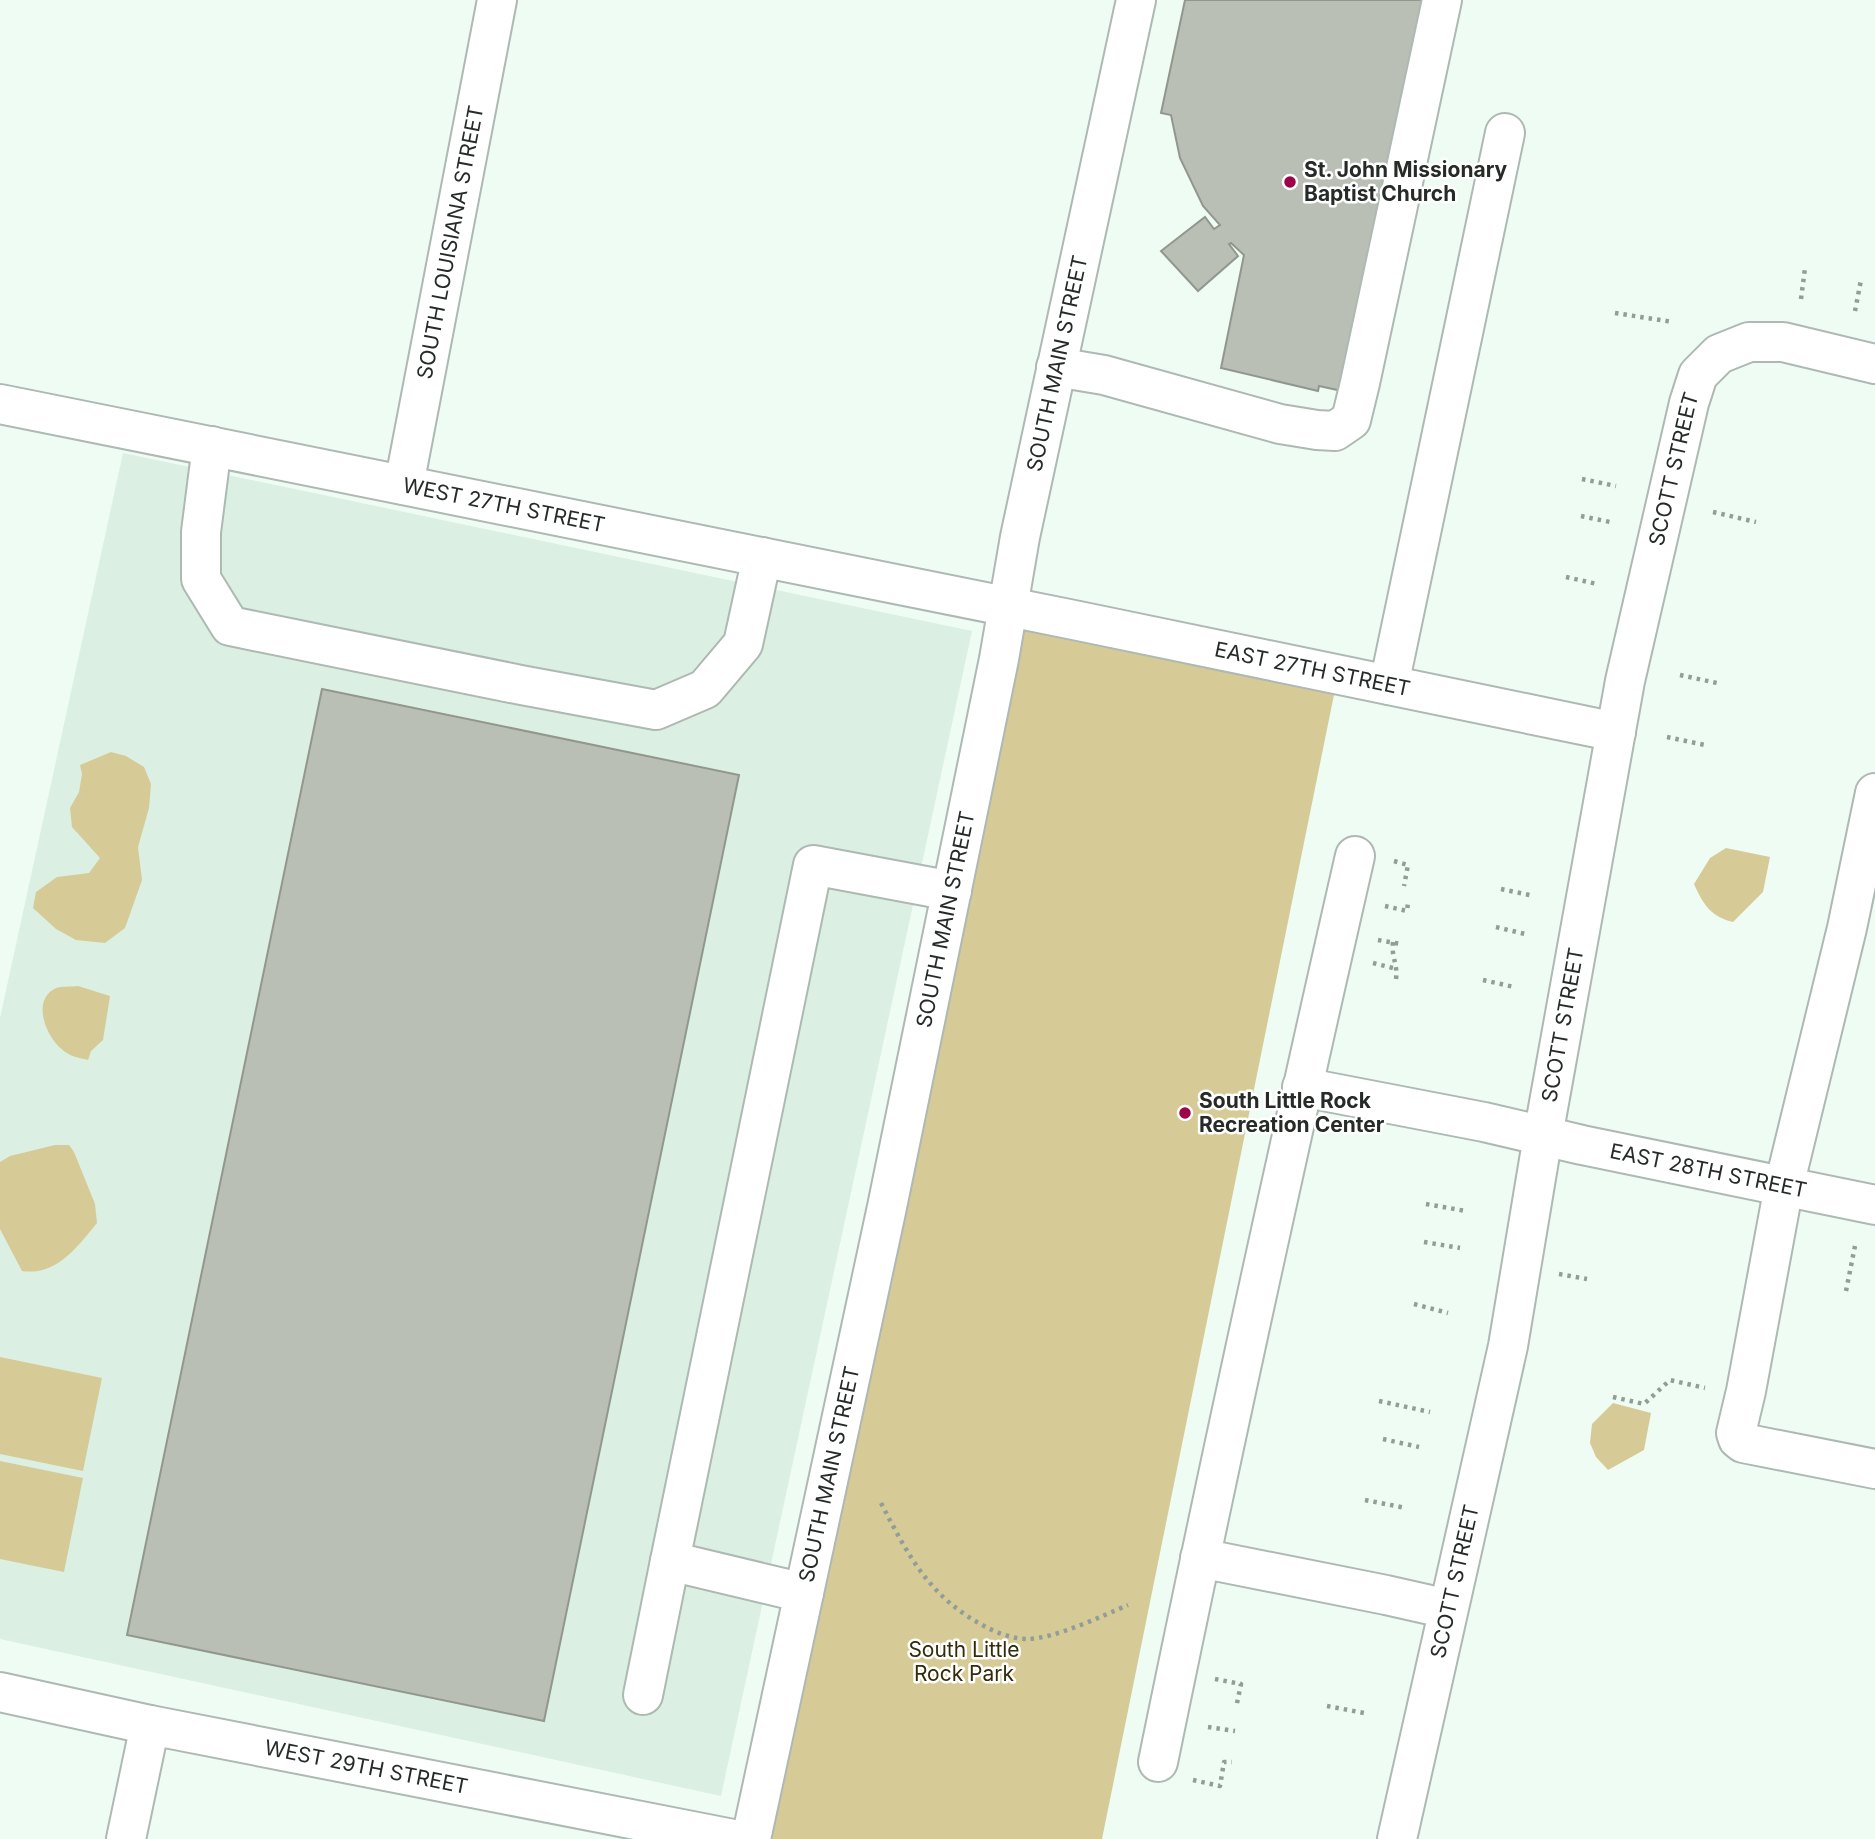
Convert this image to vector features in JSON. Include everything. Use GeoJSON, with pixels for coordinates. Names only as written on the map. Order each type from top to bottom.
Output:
{"type":"FeatureCollection","features":[{"type":"Feature","properties":{"kind":"street","name":"SOUTH LOUISIANA STREET"},"geometry":{"type":"LineString","coordinates":[[404,485],[497,0]]}},
{"type":"Feature","properties":{"kind":"street","name":"SOUTH MAIN STREET"},"geometry":{"type":"LineString","coordinates":[[751,1839],[887,1207],[999,659],[1020,537],[1136,0]]}},
{"type":"Feature","properties":{"kind":"street"},"geometry":{"type":"LineString","coordinates":[[1056,367],[1104,375],[1280,424],[1335,431],[1351,420],[1442,0]]}},
{"type":"Feature","properties":{"kind":"street"},"geometry":{"type":"LineString","coordinates":[[1389,685],[1506,133]]}},
{"type":"Feature","properties":{"kind":"street","name":"SCOTT STREET"},"geometry":{"type":"LineString","coordinates":[[1397,1839],[1508,1346],[1625,681],[1689,403],[1698,375],[1719,354],[1749,342],[1783,342],[1863,362]]}},
{"type":"Feature","properties":{"kind":"street","name":"WEST 27TH STREET"},"geometry":{"type":"LineString","coordinates":[[0,404],[1008,607]]}},
{"type":"Feature","properties":{"kind":"street"},"geometry":{"type":"LineString","coordinates":[[212,446],[201,532],[201,579],[230,626],[376,656],[656,710],[705,690],[743,643],[762,557]]}},
{"type":"Feature","properties":{"kind":"street","name":"EAST 27TH STREET"},"geometry":{"type":"LineString","coordinates":[[1008,607],[1616,732]]}},
{"type":"Feature","properties":{"kind":"street"},"geometry":{"type":"LineString","coordinates":[[1875,793],[1861,931],[1784,1186],[1736,1433],[1743,1443],[1875,1469]]}},
{"type":"Feature","properties":{"kind":"street"},"geometry":{"type":"LineString","coordinates":[[1172,1770],[1200,1558],[1302,1087],[1369,857]]}},
{"type":"Feature","properties":{"kind":"street"},"geometry":{"type":"LineString","coordinates":[[643,1695],[813,864],[952,891]]}},
{"type":"Feature","properties":{"kind":"street","name":"EAST 28TH STREET"},"geometry":{"type":"LineString","coordinates":[[1302,1087],[1485,1122],[1875,1205]]}},
{"type":"Feature","properties":{"kind":"street"},"geometry":{"type":"LineString","coordinates":[[1200,1558],[1448,1609]]}},
{"type":"Feature","properties":{"kind":"street"},"geometry":{"type":"LineString","coordinates":[[670,1561],[804,1592]]}},
{"type":"Feature","properties":{"kind":"street","name":"WEST 29TH STREET"},"geometry":{"type":"LineString","coordinates":[[0,1692],[150,1725],[733,1839]]}},
{"type":"Feature","properties":{"kind":"street"},"geometry":{"type":"LineString","coordinates":[[126,1839],[150,1725]]}},
{"type":"Feature","properties":{"kind":"path"},"geometry":{"type":"LineString","coordinates":[[1801,299],[1805,268]]}},
{"type":"Feature","properties":{"kind":"path"},"geometry":{"type":"LineString","coordinates":[[1855,311],[1861,280]]}},
{"type":"Feature","properties":{"kind":"path"},"geometry":{"type":"LineString","coordinates":[[1615,313],[1672,322]]}},
{"type":"Feature","properties":{"kind":"path"},"geometry":{"type":"LineString","coordinates":[[1582,479],[1616,486]]}},
{"type":"Feature","properties":{"kind":"path"},"geometry":{"type":"LineString","coordinates":[[1713,512],[1756,522]]}},
{"type":"Feature","properties":{"kind":"path"},"geometry":{"type":"LineString","coordinates":[[1581,516],[1610,522]]}},
{"type":"Feature","properties":{"kind":"path"},"geometry":{"type":"LineString","coordinates":[[1566,577],[1597,584]]}},
{"type":"Feature","properties":{"kind":"path"},"geometry":{"type":"LineString","coordinates":[[1680,675],[1717,683]]}},
{"type":"Feature","properties":{"kind":"path"},"geometry":{"type":"LineString","coordinates":[[1667,737],[1705,745]]}},
{"type":"Feature","properties":{"kind":"path"},"geometry":{"type":"LineString","coordinates":[[1369,857],[1408,865],[1404,887]]}},
{"type":"Feature","properties":{"kind":"path"},"geometry":{"type":"LineString","coordinates":[[1501,889],[1534,897]]}},
{"type":"Feature","properties":{"kind":"path"},"geometry":{"type":"LineString","coordinates":[[1374,903],[1406,911],[1408,903]]}},
{"type":"Feature","properties":{"kind":"path"},"geometry":{"type":"LineString","coordinates":[[1496,927],[1525,934]]}},
{"type":"Feature","properties":{"kind":"path"},"geometry":{"type":"LineString","coordinates":[[1366,938],[1401,944]]}},
{"type":"Feature","properties":{"kind":"path"},"geometry":{"type":"LineString","coordinates":[[1394,942],[1392,952],[1397,969],[1396,979]]}},
{"type":"Feature","properties":{"kind":"path"},"geometry":{"type":"LineString","coordinates":[[1362,960],[1397,969]]}},
{"type":"Feature","properties":{"kind":"path"},"geometry":{"type":"LineString","coordinates":[[1483,980],[1514,987]]}},
{"type":"Feature","properties":{"kind":"path"},"geometry":{"type":"LineString","coordinates":[[1426,1204],[1466,1212]]}},
{"type":"Feature","properties":{"kind":"path"},"geometry":{"type":"LineString","coordinates":[[1424,1242],[1460,1248]]}},
{"type":"Feature","properties":{"kind":"path"},"geometry":{"type":"LineString","coordinates":[[1846,1291],[1855,1246]]}},
{"type":"Feature","properties":{"kind":"path"},"geometry":{"type":"LineString","coordinates":[[1414,1304],[1448,1313]]}},
{"type":"Feature","properties":{"kind":"path"},"geometry":{"type":"LineString","coordinates":[[1613,1397],[1644,1404],[1670,1380],[1710,1389]]}},
{"type":"Feature","properties":{"kind":"path"},"geometry":{"type":"LineString","coordinates":[[1379,1401],[1430,1412]]}},
{"type":"Feature","properties":{"kind":"path"},"geometry":{"type":"LineString","coordinates":[[1383,1439],[1419,1447]]}},
{"type":"Feature","properties":{"kind":"path"},"geometry":{"type":"LineString","coordinates":[[1365,1500],[1406,1508]]}},
{"type":"Feature","properties":{"kind":"path"},"geometry":{"type":"LineString","coordinates":[[881,1503],[909,1557],[943,1598],[969,1618],[999,1633],[1027,1639],[1057,1633],[1128,1605]]}},
{"type":"Feature","properties":{"kind":"path"},"geometry":{"type":"LineString","coordinates":[[1207,1678],[1241,1684],[1236,1708]]}},
{"type":"Feature","properties":{"kind":"path"},"geometry":{"type":"LineString","coordinates":[[1327,1706],[1364,1713]]}},
{"type":"Feature","properties":{"kind":"path"},"geometry":{"type":"LineString","coordinates":[[1196,1725],[1235,1731]]}},
{"type":"Feature","properties":{"kind":"path"},"geometry":{"type":"LineString","coordinates":[[1172,1770],[1220,1786],[1224,1762],[1232,1762]]}},
{"type":"Feature","properties":{"kind":"shaded area"},"geometry":{"type":"Polygon","coordinates":[[[123,453],[972,631],[721,1796],[0,1639],[0,1018],[123,453]]]}},
{"type":"Feature","properties":{"kind":"green space","name":"South Little Rock Park"},"geometry":{"type":"Polygon","coordinates":[[[1008,607],[1338,675],[1102,1839],[751,1839],[1008,607]]]}},
{"type":"Feature","properties":{"kind":"green space"},"geometry":{"type":"Polygon","coordinates":[[[111,752],[126,756],[144,767],[151,784],[149,808],[138,847],[142,880],[125,928],[105,943],[76,940],[56,929],[33,908],[36,892],[57,877],[89,873],[100,858],[72,827],[70,808],[79,792],[82,774],[80,765],[111,752]]]}},
{"type":"Feature","properties":{"kind":"green space"},"geometry":{"type":"Polygon","coordinates":[[[1726,848],[1770,857],[1763,892],[1733,922],[1719,917],[1709,909],[1694,884],[1710,858],[1726,848]]]}},
{"type":"Feature","properties":{"kind":"green space"},"geometry":{"type":"Polygon","coordinates":[[[78,986],[110,996],[103,1040],[91,1051],[88,1060],[71,1056],[60,1048],[44,1021],[44,1002],[48,994],[56,988],[78,986]]]}},
{"type":"Feature","properties":{"kind":"green space"},"geometry":{"type":"Polygon","coordinates":[[[55,1145],[69,1145],[74,1152],[95,1204],[97,1223],[74,1250],[56,1264],[46,1269],[22,1271],[0,1229],[0,1162],[10,1156],[55,1145]]]}},
{"type":"Feature","properties":{"kind":"green space"},"geometry":{"type":"Polygon","coordinates":[[[0,1357],[102,1378],[83,1471],[0,1454],[0,1357]]]}},
{"type":"Feature","properties":{"kind":"green space"},"geometry":{"type":"Polygon","coordinates":[[[1613,1403],[1651,1413],[1644,1450],[1608,1470],[1596,1457],[1590,1443],[1592,1424],[1613,1403]]]}},
{"type":"Feature","properties":{"kind":"green space"},"geometry":{"type":"Polygon","coordinates":[[[0,1461],[83,1478],[64,1572],[0,1559],[0,1461]]]}},
{"type":"Feature","properties":{"kind":"building","name":"St. John Missionary Baptist Church"},"geometry":{"type":"Polygon","coordinates":[[[1185,0],[1428,0],[1342,391],[1319,386],[1318,391],[1221,368],[1244,255],[1229,244],[1238,256],[1198,291],[1161,251],[1205,217],[1214,229],[1220,225],[1203,206],[1180,158],[1171,115],[1161,113],[1185,0]]]}},
{"type":"Feature","properties":{"kind":"building"},"geometry":{"type":"Polygon","coordinates":[[[322,689],[739,775],[544,1721],[127,1635],[322,689]]]}},
{"type":"Feature","properties":{"kind":"place","name":"St. John Missionary Baptist Church"},"geometry":{"type":"Point","coordinates":[1290,182]}},
{"type":"Feature","properties":{"kind":"place","name":"South Little Rock Recreation Center"},"geometry":{"type":"Point","coordinates":[1185,1113]}}]}
